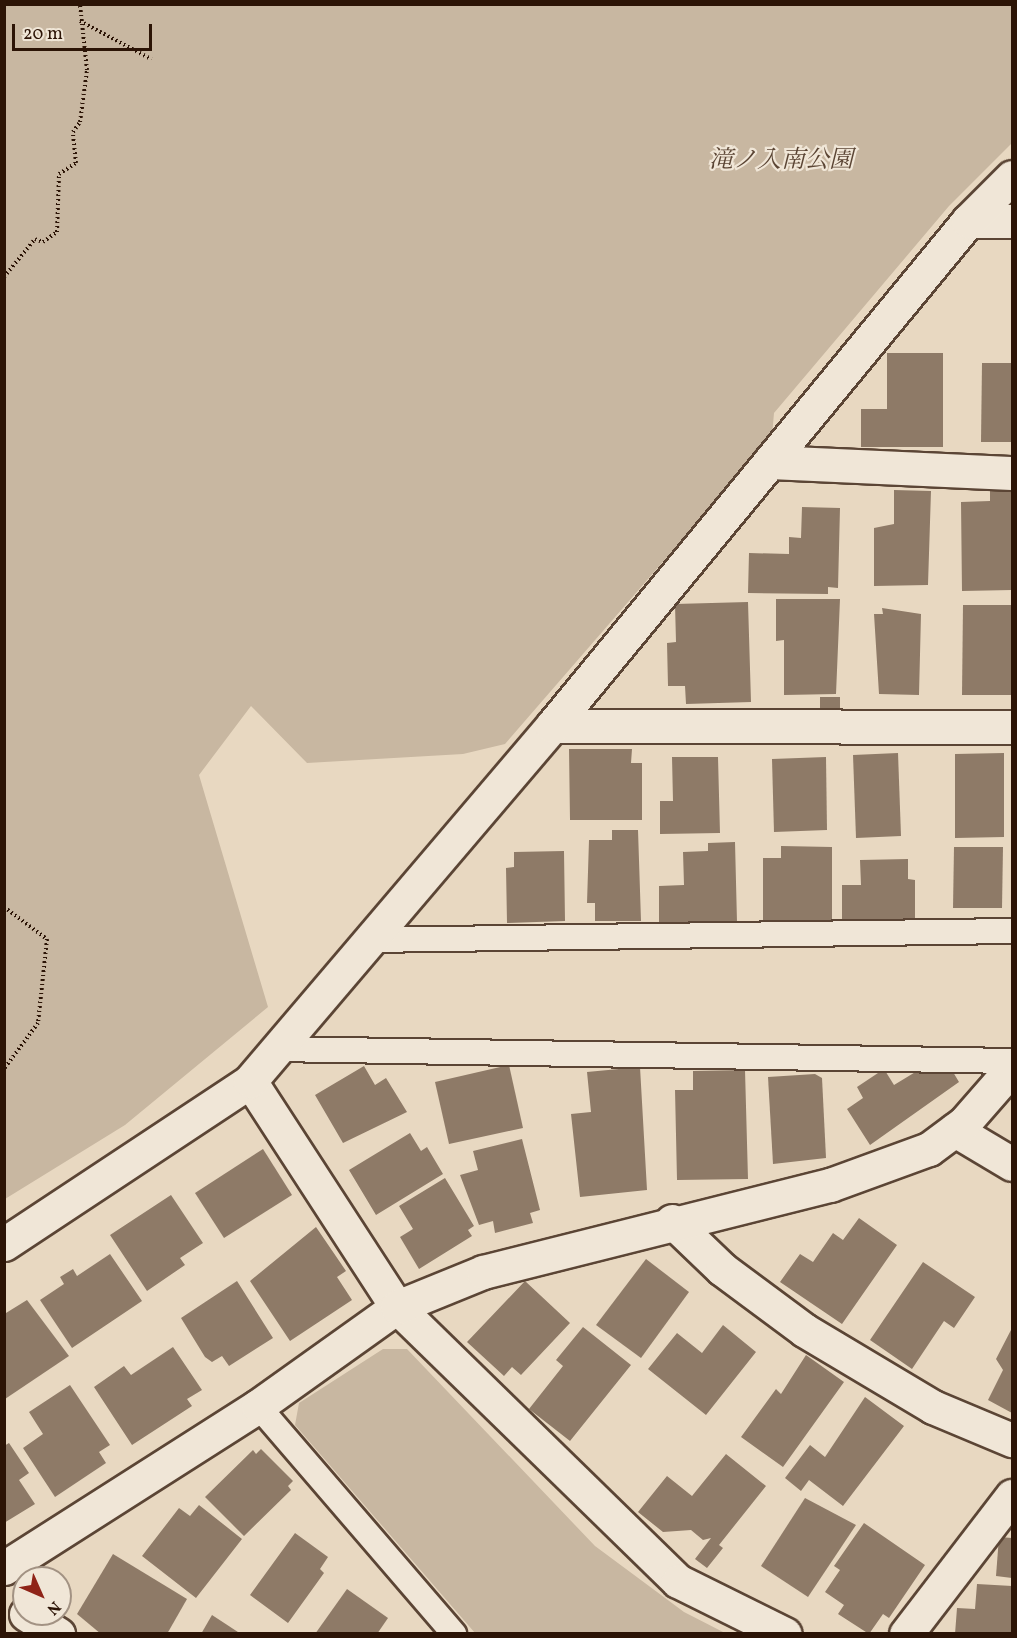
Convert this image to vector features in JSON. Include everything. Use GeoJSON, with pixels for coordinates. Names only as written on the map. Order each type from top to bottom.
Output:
{"type":"FeatureCollection","features":[{"type":"Feature","properties":{"kind":"street"},"geometry":{"type":"LineString","coordinates":[[4,1244],[250,1081],[274,1049],[552,726],[968,221],[1012,177]]}},
{"type":"Feature","properties":{"kind":"street"},"geometry":{"type":"LineString","coordinates":[[968,221],[1012,221]]}},
{"type":"Feature","properties":{"kind":"street"},"geometry":{"type":"LineString","coordinates":[[770,462],[1012,473]]}},
{"type":"Feature","properties":{"kind":"street"},"geometry":{"type":"LineString","coordinates":[[552,726],[1012,727]]}},
{"type":"Feature","properties":{"kind":"street"},"geometry":{"type":"LineString","coordinates":[[4,1568],[258,1406],[397,1307],[483,1272],[672,1221],[830,1185],[929,1149],[955,1130],[1012,1068]]}},
{"type":"Feature","properties":{"kind":"street"},"geometry":{"type":"LineString","coordinates":[[250,1081],[397,1307],[678,1581],[784,1634]]}},
{"type":"Feature","properties":{"kind":"street"},"geometry":{"type":"LineString","coordinates":[[955,1130],[1012,1164]]}},
{"type":"Feature","properties":{"kind":"street"},"geometry":{"type":"LineString","coordinates":[[672,1221],[722,1269],[814,1337],[933,1407],[1012,1440]]}},
{"type":"Feature","properties":{"kind":"street"},"geometry":{"type":"LineString","coordinates":[[906,1634],[1012,1496]]}},
{"type":"Feature","properties":{"kind":"lane"},"geometry":{"type":"LineString","coordinates":[[368,940],[1012,931]]}},
{"type":"Feature","properties":{"kind":"lane"},"geometry":{"type":"LineString","coordinates":[[274,1049],[1012,1061]]}},
{"type":"Feature","properties":{"kind":"lane"},"geometry":{"type":"LineString","coordinates":[[258,1406],[454,1634]]}},
{"type":"Feature","properties":{"kind":"path"},"geometry":{"type":"LineString","coordinates":[[4,277],[35,239],[43,242],[57,232],[59,174],[76,163],[73,132],[80,122],[87,70],[79,21],[80,4]]}},
{"type":"Feature","properties":{"kind":"path"},"geometry":{"type":"LineString","coordinates":[[79,21],[151,59]]}},
{"type":"Feature","properties":{"kind":"path"},"geometry":{"type":"LineString","coordinates":[[4,907],[47,939],[38,1023],[4,1069]]}},
{"type":"Feature","properties":{"kind":"green space","name":"滝ノ入南公園"},"geometry":{"type":"Polygon","coordinates":[[[5,5],[1012,5],[1012,143],[949,206],[774,413],[772,436],[505,744],[463,754],[307,763],[251,706],[199,775],[268,1007],[125,1125],[5,1199],[5,5]]]}},
{"type":"Feature","properties":{"kind":"green space"},"geometry":{"type":"Polygon","coordinates":[[[383,1349],[407,1349],[595,1546],[684,1612],[725,1633],[475,1633],[295,1425],[299,1403],[383,1349]]]}},
{"type":"Feature","properties":{"kind":"building"},"geometry":{"type":"Polygon","coordinates":[[[887,353],[943,353],[943,447],[861,447],[861,409],[887,409],[887,353]]]}},
{"type":"Feature","properties":{"kind":"building"},"geometry":{"type":"Polygon","coordinates":[[[982,363],[1012,363],[1012,442],[981,442],[982,363]]]}},
{"type":"Feature","properties":{"kind":"building"},"geometry":{"type":"Polygon","coordinates":[[[1012,489],[1012,590],[962,591],[961,502],[990,501],[990,490],[1012,489]]]}},
{"type":"Feature","properties":{"kind":"building"},"geometry":{"type":"Polygon","coordinates":[[[894,490],[931,491],[928,585],[874,586],[874,528],[894,524],[894,490]]]}},
{"type":"Feature","properties":{"kind":"building"},"geometry":{"type":"Polygon","coordinates":[[[802,507],[840,508],[838,588],[828,587],[828,594],[748,593],[749,553],[789,554],[789,537],[801,538],[802,507]]]}},
{"type":"Feature","properties":{"kind":"building"},"geometry":{"type":"Polygon","coordinates":[[[776,599],[840,599],[836,694],[784,695],[784,640],[776,641],[776,599]]]}},
{"type":"Feature","properties":{"kind":"building"},"geometry":{"type":"Polygon","coordinates":[[[748,602],[751,702],[686,704],[685,686],[668,686],[667,643],[676,642],[675,604],[748,602]]]}},
{"type":"Feature","properties":{"kind":"building"},"geometry":{"type":"Polygon","coordinates":[[[963,605],[1012,605],[1012,695],[962,695],[963,605]]]}},
{"type":"Feature","properties":{"kind":"building"},"geometry":{"type":"Polygon","coordinates":[[[882,608],[921,614],[919,695],[879,694],[874,614],[883,614],[882,608]]]}},
{"type":"Feature","properties":{"kind":"building"},"geometry":{"type":"Polygon","coordinates":[[[820,697],[840,697],[840,710],[820,711],[820,697]]]}},
{"type":"Feature","properties":{"kind":"building"},"geometry":{"type":"Polygon","coordinates":[[[569,749],[632,749],[631,763],[642,763],[642,820],[570,820],[569,749]]]}},
{"type":"Feature","properties":{"kind":"building"},"geometry":{"type":"Polygon","coordinates":[[[898,753],[901,836],[856,838],[853,755],[898,753]]]}},
{"type":"Feature","properties":{"kind":"building"},"geometry":{"type":"Polygon","coordinates":[[[1004,753],[1004,837],[955,838],[955,754],[1004,753]]]}},
{"type":"Feature","properties":{"kind":"building"},"geometry":{"type":"Polygon","coordinates":[[[672,757],[718,757],[720,833],[660,834],[660,801],[673,801],[672,757]]]}},
{"type":"Feature","properties":{"kind":"building"},"geometry":{"type":"Polygon","coordinates":[[[826,757],[827,830],[774,832],[772,759],[826,757]]]}},
{"type":"Feature","properties":{"kind":"building"},"geometry":{"type":"Polygon","coordinates":[[[612,830],[638,830],[641,921],[595,921],[595,903],[587,903],[589,840],[612,840],[612,830]]]}},
{"type":"Feature","properties":{"kind":"building"},"geometry":{"type":"Polygon","coordinates":[[[735,842],[737,922],[659,924],[659,886],[684,885],[683,852],[708,851],[708,843],[735,842]]]}},
{"type":"Feature","properties":{"kind":"building"},"geometry":{"type":"Polygon","coordinates":[[[781,846],[832,847],[832,923],[763,922],[763,858],[781,858],[781,846]]]}},
{"type":"Feature","properties":{"kind":"building"},"geometry":{"type":"Polygon","coordinates":[[[954,847],[1003,847],[1002,908],[953,908],[954,847]]]}},
{"type":"Feature","properties":{"kind":"building"},"geometry":{"type":"Polygon","coordinates":[[[564,851],[565,921],[507,923],[506,868],[514,867],[514,852],[564,851]]]}},
{"type":"Feature","properties":{"kind":"building"},"geometry":{"type":"Polygon","coordinates":[[[908,859],[908,879],[915,880],[915,921],[842,923],[842,885],[861,885],[860,860],[908,859]]]}},
{"type":"Feature","properties":{"kind":"building"},"geometry":{"type":"Polygon","coordinates":[[[509,1065],[523,1128],[449,1144],[435,1082],[509,1065]]]}},
{"type":"Feature","properties":{"kind":"building"},"geometry":{"type":"Polygon","coordinates":[[[364,1066],[375,1085],[386,1078],[407,1112],[343,1143],[315,1095],[364,1066]]]}},
{"type":"Feature","properties":{"kind":"building"},"geometry":{"type":"Polygon","coordinates":[[[935,1066],[940,1074],[950,1067],[959,1082],[870,1145],[847,1109],[863,1098],[857,1087],[884,1069],[894,1085],[922,1068],[926,1073],[935,1066]]]}},
{"type":"Feature","properties":{"kind":"building"},"geometry":{"type":"Polygon","coordinates":[[[640,1067],[647,1190],[580,1197],[571,1114],[591,1112],[587,1072],[640,1067]]]}},
{"type":"Feature","properties":{"kind":"building"},"geometry":{"type":"Polygon","coordinates":[[[745,1070],[748,1179],[677,1180],[675,1090],[693,1090],[693,1071],[745,1070]]]}},
{"type":"Feature","properties":{"kind":"building"},"geometry":{"type":"Polygon","coordinates":[[[815,1074],[822,1078],[826,1158],[773,1164],[768,1077],[815,1074]]]}},
{"type":"Feature","properties":{"kind":"building"},"geometry":{"type":"Polygon","coordinates":[[[410,1133],[421,1151],[427,1147],[443,1174],[376,1215],[349,1170],[410,1133]]]}},
{"type":"Feature","properties":{"kind":"building"},"geometry":{"type":"Polygon","coordinates":[[[522,1139],[540,1210],[530,1213],[533,1223],[495,1233],[493,1221],[479,1225],[460,1175],[478,1170],[473,1151],[522,1139]]]}},
{"type":"Feature","properties":{"kind":"building"},"geometry":{"type":"Polygon","coordinates":[[[263,1149],[292,1195],[224,1238],[195,1193],[263,1149]]]}},
{"type":"Feature","properties":{"kind":"building"},"geometry":{"type":"Polygon","coordinates":[[[445,1178],[474,1226],[468,1230],[472,1236],[419,1269],[400,1237],[413,1229],[399,1206],[445,1178]]]}},
{"type":"Feature","properties":{"kind":"building"},"geometry":{"type":"Polygon","coordinates":[[[171,1195],[203,1243],[180,1258],[185,1265],[147,1291],[110,1235],[171,1195]]]}},
{"type":"Feature","properties":{"kind":"building"},"geometry":{"type":"Polygon","coordinates":[[[859,1218],[897,1245],[842,1324],[780,1282],[800,1254],[813,1262],[833,1233],[843,1240],[859,1218]]]}},
{"type":"Feature","properties":{"kind":"building"},"geometry":{"type":"Polygon","coordinates":[[[316,1227],[346,1271],[337,1277],[352,1300],[290,1341],[250,1281],[316,1227]]]}},
{"type":"Feature","properties":{"kind":"building"},"geometry":{"type":"Polygon","coordinates":[[[110,1254],[142,1301],[72,1348],[40,1300],[64,1284],[60,1277],[73,1269],[77,1276],[110,1254]]]}},
{"type":"Feature","properties":{"kind":"building"},"geometry":{"type":"Polygon","coordinates":[[[646,1259],[689,1292],[641,1358],[596,1325],[646,1259]]]}},
{"type":"Feature","properties":{"kind":"building"},"geometry":{"type":"Polygon","coordinates":[[[923,1262],[975,1297],[954,1328],[944,1321],[912,1369],[870,1340],[923,1262]]]}},
{"type":"Feature","properties":{"kind":"building"},"geometry":{"type":"Polygon","coordinates":[[[237,1281],[273,1338],[229,1366],[222,1356],[212,1362],[205,1357],[181,1318],[237,1281]]]}},
{"type":"Feature","properties":{"kind":"building"},"geometry":{"type":"Polygon","coordinates":[[[525,1281],[570,1323],[521,1375],[512,1367],[504,1376],[467,1342],[525,1281]]]}},
{"type":"Feature","properties":{"kind":"building"},"geometry":{"type":"Polygon","coordinates":[[[27,1300],[69,1356],[5,1399],[6,1313],[27,1300]]]}},
{"type":"Feature","properties":{"kind":"building"},"geometry":{"type":"Polygon","coordinates":[[[723,1325],[756,1352],[706,1415],[648,1369],[677,1333],[702,1353],[723,1325]]]}},
{"type":"Feature","properties":{"kind":"building"},"geometry":{"type":"Polygon","coordinates":[[[583,1327],[631,1365],[570,1441],[529,1409],[563,1366],[556,1360],[583,1327]]]}},
{"type":"Feature","properties":{"kind":"building"},"geometry":{"type":"Polygon","coordinates":[[[1012,1328],[1012,1413],[988,1400],[1003,1370],[996,1359],[1012,1328]]]}},
{"type":"Feature","properties":{"kind":"building"},"geometry":{"type":"Polygon","coordinates":[[[173,1347],[202,1390],[187,1399],[192,1406],[132,1445],[94,1387],[124,1366],[131,1375],[173,1347]]]}},
{"type":"Feature","properties":{"kind":"building"},"geometry":{"type":"Polygon","coordinates":[[[806,1355],[844,1382],[783,1467],[741,1437],[776,1389],[781,1394],[806,1355]]]}},
{"type":"Feature","properties":{"kind":"building"},"geometry":{"type":"Polygon","coordinates":[[[70,1385],[110,1445],[99,1452],[106,1463],[55,1497],[23,1448],[43,1434],[29,1412],[70,1385]]]}},
{"type":"Feature","properties":{"kind":"building"},"geometry":{"type":"Polygon","coordinates":[[[865,1397],[904,1426],[843,1506],[809,1480],[801,1491],[785,1478],[810,1445],[825,1457],[865,1397]]]}},
{"type":"Feature","properties":{"kind":"building"},"geometry":{"type":"Polygon","coordinates":[[[9,1443],[29,1473],[19,1480],[35,1504],[4,1523],[4,1446],[9,1443]]]}},
{"type":"Feature","properties":{"kind":"building"},"geometry":{"type":"Polygon","coordinates":[[[261,1449],[293,1481],[288,1486],[291,1490],[244,1536],[205,1497],[253,1450],[256,1454],[261,1449]]]}},
{"type":"Feature","properties":{"kind":"building"},"geometry":{"type":"Polygon","coordinates":[[[726,1454],[766,1486],[719,1545],[723,1548],[707,1568],[695,1559],[711,1538],[703,1540],[691,1530],[663,1532],[638,1512],[667,1476],[692,1496],[726,1454]]]}},
{"type":"Feature","properties":{"kind":"building"},"geometry":{"type":"Polygon","coordinates":[[[805,1498],[856,1525],[808,1597],[761,1566],[805,1498]]]}},
{"type":"Feature","properties":{"kind":"building"},"geometry":{"type":"Polygon","coordinates":[[[199,1505],[242,1539],[196,1598],[142,1556],[179,1508],[190,1516],[199,1505]]]}},
{"type":"Feature","properties":{"kind":"building"},"geometry":{"type":"Polygon","coordinates":[[[864,1523],[925,1565],[889,1618],[883,1614],[869,1634],[838,1614],[844,1605],[825,1592],[840,1570],[834,1566],[864,1523]]]}},
{"type":"Feature","properties":{"kind":"building"},"geometry":{"type":"Polygon","coordinates":[[[295,1533],[328,1557],[320,1569],[324,1573],[288,1623],[250,1595],[295,1533]]]}},
{"type":"Feature","properties":{"kind":"building"},"geometry":{"type":"Polygon","coordinates":[[[999,1537],[1012,1538],[1012,1578],[996,1576],[999,1537]]]}},
{"type":"Feature","properties":{"kind":"building"},"geometry":{"type":"Polygon","coordinates":[[[113,1554],[187,1599],[167,1634],[101,1634],[77,1614],[113,1554]]]}},
{"type":"Feature","properties":{"kind":"building"},"geometry":{"type":"Polygon","coordinates":[[[977,1584],[1012,1586],[1012,1634],[955,1634],[957,1608],[975,1609],[977,1584]]]}},
{"type":"Feature","properties":{"kind":"building"},"geometry":{"type":"Polygon","coordinates":[[[347,1589],[388,1618],[377,1634],[315,1634],[347,1589]]]}},
{"type":"Feature","properties":{"kind":"building"},"geometry":{"type":"Polygon","coordinates":[[[212,1615],[241,1634],[201,1634],[212,1615]]]}}]}
